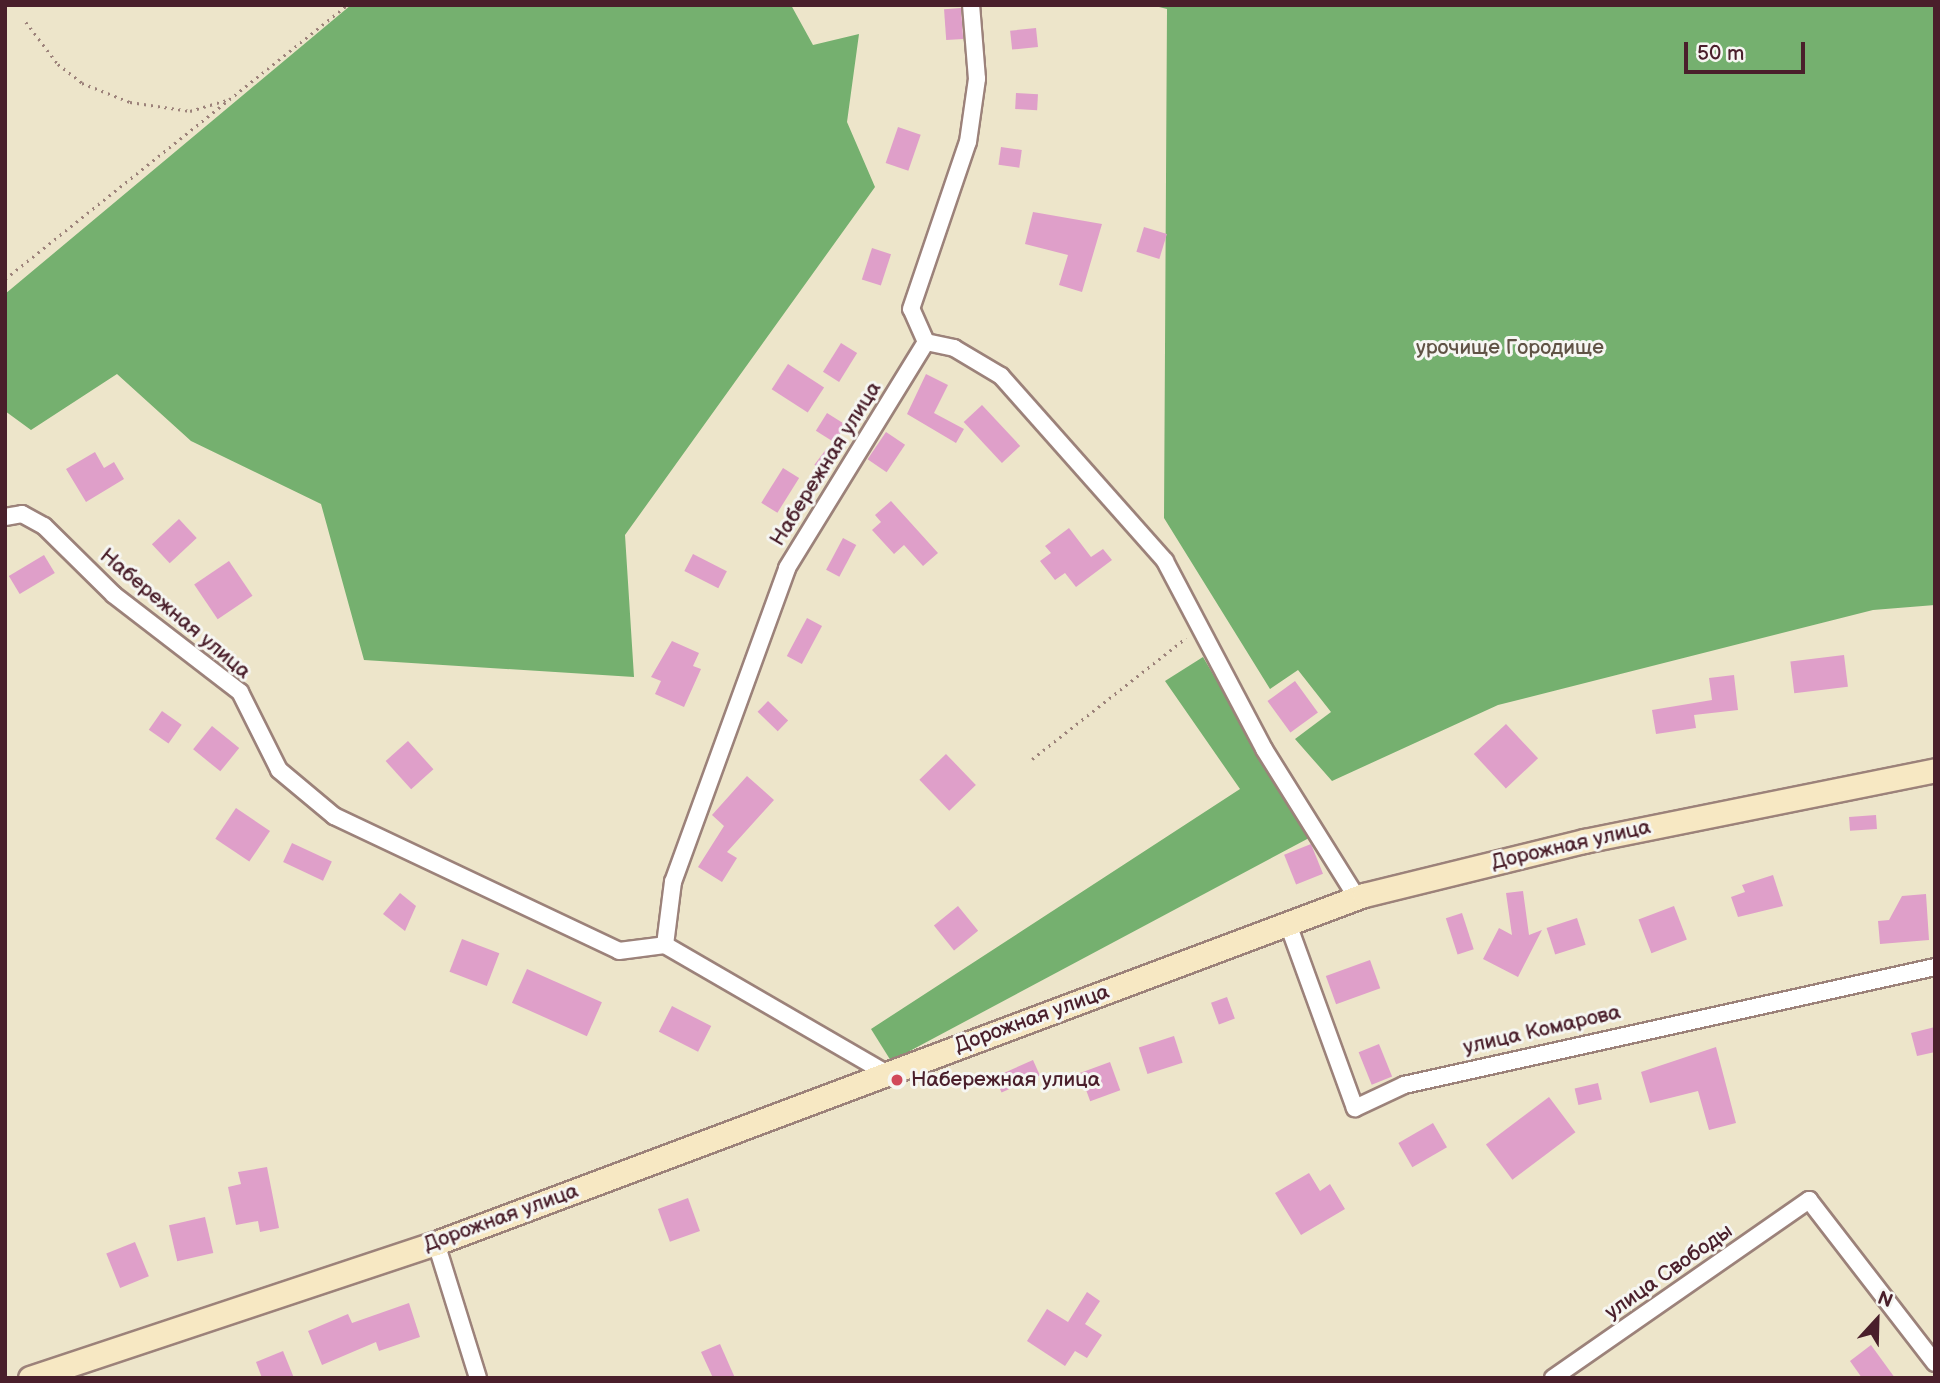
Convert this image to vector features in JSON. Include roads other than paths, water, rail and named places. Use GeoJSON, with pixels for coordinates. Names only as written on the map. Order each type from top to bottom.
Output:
{"type":"FeatureCollection","features":[{"type":"Feature","properties":{"kind":"street"},"geometry":{"type":"LineString","coordinates":[[971,5],[978,79],[968,142],[911,309],[926,342],[954,348],[1001,376],[1165,561],[1203,626],[1264,750],[1357,898]]}},
{"type":"Feature","properties":{"kind":"street","name":"Набережная улица"},"geometry":{"type":"LineString","coordinates":[[5,517],[22,514],[44,526],[114,595],[240,692],[279,770],[334,816],[619,951],[665,945],[673,882],[787,568],[926,342]]}},
{"type":"Feature","properties":{"kind":"street","name":"Дорожная улица"},"geometry":{"type":"LineString","coordinates":[[30,1378],[436,1243],[1357,898],[1584,841],[1935,770]]}},
{"type":"Feature","properties":{"kind":"street","name":"улица Комарова"},"geometry":{"type":"LineString","coordinates":[[1288,924],[1355,1108],[1404,1084],[1935,967]]}},
{"type":"Feature","properties":{"kind":"street"},"geometry":{"type":"LineString","coordinates":[[665,945],[886,1073]]}},
{"type":"Feature","properties":{"kind":"street","name":"улица Свободы"},"geometry":{"type":"LineString","coordinates":[[1553,1378],[1809,1200],[1935,1363]]}},
{"type":"Feature","properties":{"kind":"street"},"geometry":{"type":"LineString","coordinates":[[436,1243],[478,1378]]}},
{"type":"Feature","properties":{"kind":"place","name":"Набережная улица"},"geometry":{"type":"Point","coordinates":[897,1080]}},
{"type":"Feature","properties":{"kind":"park label","name":"урочище Городище"},"geometry":{"type":"Point","coordinates":[1510,348]}}]}
